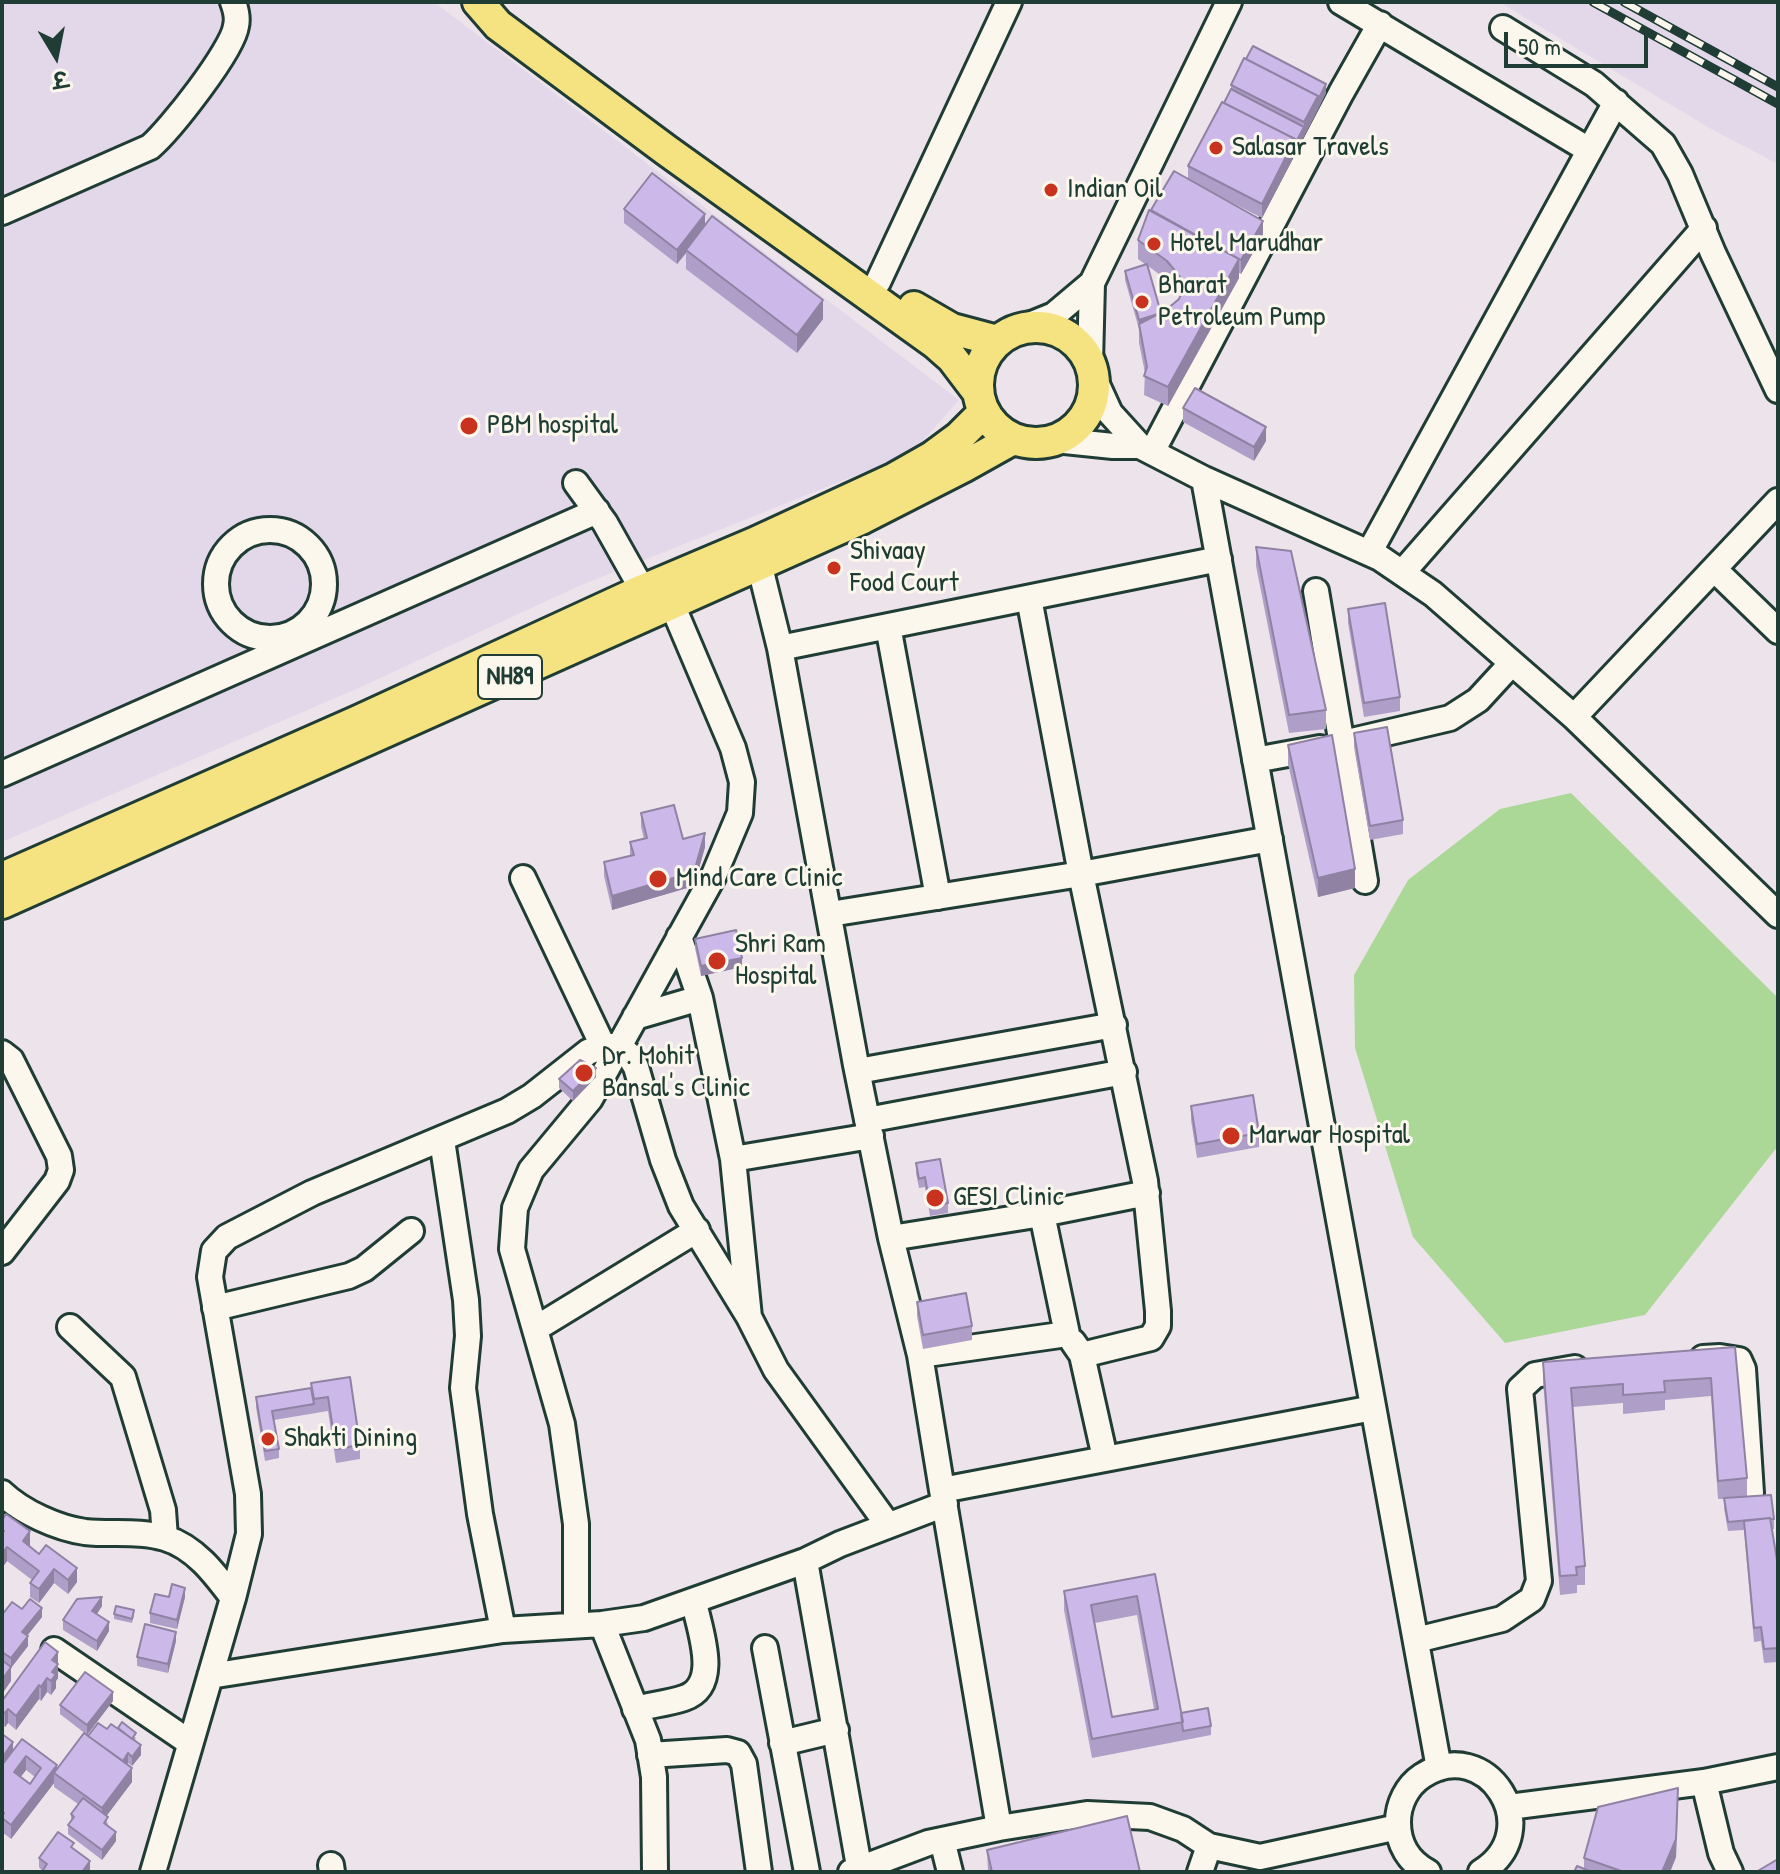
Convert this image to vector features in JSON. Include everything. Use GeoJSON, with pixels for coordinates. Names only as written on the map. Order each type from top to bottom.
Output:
{"type":"FeatureCollection","features":[{"type":"Feature","properties":{"kind":"main road"},"geometry":{"type":"LineString","coordinates":[[478,2],[498,25],[935,343],[952,358],[996,428],[1013,439],[1027,443],[1055,440],[1072,430],[1085,416],[1093,397],[1092,370],[1078,345],[1060,332],[1039,327],[1007,336],[967,334],[935,321],[506,8],[491,2]]}},
{"type":"Feature","properties":{"kind":"main road"},"geometry":{"type":"LineString","coordinates":[[981,402],[978,373],[985,356],[1007,336]]}},
{"type":"Feature","properties":{"kind":"main road","name":"NH89"},"geometry":{"type":"LineString","coordinates":[[757,554],[919,464],[959,437],[981,402]]}},
{"type":"Feature","properties":{"kind":"main road","name":"NH89"},"geometry":{"type":"LineString","coordinates":[[2,903],[130,834],[658,597],[757,554],[918,491],[1013,439]]}},
{"type":"Feature","properties":{"kind":"main road","name":"NH89"},"geometry":{"type":"LineString","coordinates":[[2,878],[130,834]]}},
{"type":"Feature","properties":{"kind":"street"},"geometry":{"type":"LineString","coordinates":[[2,212],[150,147],[163,136],[178,119],[236,29],[233,2]]}},
{"type":"Feature","properties":{"kind":"street"},"geometry":{"type":"LineString","coordinates":[[878,282],[1009,2]]}},
{"type":"Feature","properties":{"kind":"street"},"geometry":{"type":"LineString","coordinates":[[1007,336],[1054,315],[1092,283],[1229,2]]}},
{"type":"Feature","properties":{"kind":"street"},"geometry":{"type":"LineString","coordinates":[[1341,2],[1589,150]]}},
{"type":"Feature","properties":{"kind":"street"},"geometry":{"type":"LineString","coordinates":[[1146,449],[1380,24]]}},
{"type":"Feature","properties":{"kind":"street"},"geometry":{"type":"LineString","coordinates":[[1503,28],[1594,84],[1663,144],[1680,174],[1778,390]]}},
{"type":"Feature","properties":{"kind":"street"},"geometry":{"type":"LineString","coordinates":[[1369,553],[1616,102]]}},
{"type":"Feature","properties":{"kind":"street"},"geometry":{"type":"LineString","coordinates":[[1402,573],[1704,228]]}},
{"type":"Feature","properties":{"kind":"street"},"geometry":{"type":"LineString","coordinates":[[1092,283],[1092,370],[1110,413],[1146,449],[1204,479],[1369,553],[1433,594],[1574,717],[1778,915]]}},
{"type":"Feature","properties":{"kind":"street"},"geometry":{"type":"LineString","coordinates":[[1055,440],[1146,449]]}},
{"type":"Feature","properties":{"kind":"street"},"geometry":{"type":"LineString","coordinates":[[1204,479],[1439,1768]]}},
{"type":"Feature","properties":{"kind":"street"},"geometry":{"type":"LineString","coordinates":[[576,483],[658,597],[733,748],[742,782],[740,813],[714,875],[635,1017],[611,1046],[590,1099],[531,1170],[515,1208],[512,1249],[562,1424],[574,1510],[576,1625]]}},
{"type":"Feature","properties":{"kind":"street"},"geometry":{"type":"LineString","coordinates":[[1574,717],[1778,501]]}},
{"type":"Feature","properties":{"kind":"street"},"geometry":{"type":"LineString","coordinates":[[2,774],[597,511]]}},
{"type":"Feature","properties":{"kind":"street"},"geometry":{"type":"LineString","coordinates":[[260,531],[277,531],[294,536],[308,546],[318,560],[323,588],[316,612],[305,626],[289,635],[271,639],[253,636],[224,614],[217,598],[216,580],[220,562],[230,548],[244,537],[260,531]]}},
{"type":"Feature","properties":{"kind":"street"},"geometry":{"type":"LineString","coordinates":[[757,554],[780,648],[891,1238],[920,1355],[999,1828]]}},
{"type":"Feature","properties":{"kind":"street"},"geometry":{"type":"LineString","coordinates":[[780,648],[1219,559]]}},
{"type":"Feature","properties":{"kind":"street"},"geometry":{"type":"LineString","coordinates":[[1714,569],[1778,631]]}},
{"type":"Feature","properties":{"kind":"street"},"geometry":{"type":"LineString","coordinates":[[323,588],[358,618]]}},
{"type":"Feature","properties":{"kind":"street"},"geometry":{"type":"LineString","coordinates":[[1316,591],[1365,881]]}},
{"type":"Feature","properties":{"kind":"street"},"geometry":{"type":"LineString","coordinates":[[1029,598],[1081,874],[1147,1193],[1158,1311],[1158,1326],[1151,1338],[1082,1355]]}},
{"type":"Feature","properties":{"kind":"street"},"geometry":{"type":"LineString","coordinates":[[888,626],[938,897]]}},
{"type":"Feature","properties":{"kind":"street"},"geometry":{"type":"LineString","coordinates":[[233,673],[239,628]]}},
{"type":"Feature","properties":{"kind":"street"},"geometry":{"type":"LineString","coordinates":[[1255,760],[1450,718],[1478,700],[1512,663]]}},
{"type":"Feature","properties":{"kind":"street"},"geometry":{"type":"LineString","coordinates":[[830,914],[1081,874],[1270,839]]}},
{"type":"Feature","properties":{"kind":"street"},"geometry":{"type":"LineString","coordinates":[[523,878],[611,1046],[629,1055],[636,1067],[663,1160],[681,1206],[749,1317],[776,1370],[888,1525]]}},
{"type":"Feature","properties":{"kind":"street"},"geometry":{"type":"LineString","coordinates":[[679,937],[700,998],[733,1159],[749,1317]]}},
{"type":"Feature","properties":{"kind":"street"},"geometry":{"type":"LineString","coordinates":[[635,1017],[700,998]]}},
{"type":"Feature","properties":{"kind":"street"},"geometry":{"type":"LineString","coordinates":[[858,1071],[1114,1025]]}},
{"type":"Feature","properties":{"kind":"street"},"geometry":{"type":"LineString","coordinates":[[153,1872],[249,1534],[248,1494],[210,1277],[214,1251],[227,1237],[312,1193],[507,1111],[532,1096],[588,1052],[611,1046]]}},
{"type":"Feature","properties":{"kind":"street"},"geometry":{"type":"LineString","coordinates":[[2,1053],[11,1060],[59,1156],[61,1170],[57,1181],[2,1252]]}},
{"type":"Feature","properties":{"kind":"street"},"geometry":{"type":"LineString","coordinates":[[733,1159],[1124,1072]]}},
{"type":"Feature","properties":{"kind":"street"},"geometry":{"type":"LineString","coordinates":[[442,1140],[466,1300],[468,1336],[463,1388],[480,1514],[503,1630]]}},
{"type":"Feature","properties":{"kind":"street"},"geometry":{"type":"LineString","coordinates":[[891,1238],[1042,1214],[1147,1193]]}},
{"type":"Feature","properties":{"kind":"street"},"geometry":{"type":"LineString","coordinates":[[1042,1214],[1067,1334],[1082,1355],[1105,1458]]}},
{"type":"Feature","properties":{"kind":"street"},"geometry":{"type":"LineString","coordinates":[[535,1329],[697,1230]]}},
{"type":"Feature","properties":{"kind":"street"},"geometry":{"type":"LineString","coordinates":[[215,1308],[349,1276],[364,1269],[411,1231]]}},
{"type":"Feature","properties":{"kind":"street"},"geometry":{"type":"LineString","coordinates":[[70,1327],[123,1377],[163,1510],[165,1538]]}},
{"type":"Feature","properties":{"kind":"street"},"geometry":{"type":"LineString","coordinates":[[920,1355],[1067,1334]]}},
{"type":"Feature","properties":{"kind":"street"},"geometry":{"type":"LineString","coordinates":[[1673,1361],[1720,1357],[1739,1360],[1743,1369],[1751,1493]]}},
{"type":"Feature","properties":{"kind":"street"},"geometry":{"type":"LineString","coordinates":[[1416,1640],[1502,1619],[1532,1599],[1539,1581],[1520,1389],[1535,1375],[1595,1367]]}},
{"type":"Feature","properties":{"kind":"street"},"geometry":{"type":"LineString","coordinates":[[210,1676],[503,1630],[602,1624],[644,1618],[805,1561],[943,1497],[1105,1458],[1373,1408]]}},
{"type":"Feature","properties":{"kind":"street"},"geometry":{"type":"LineString","coordinates":[[2,1493],[48,1522],[83,1532],[165,1538],[207,1564],[233,1598]]}},
{"type":"Feature","properties":{"kind":"street"},"geometry":{"type":"LineString","coordinates":[[805,1561],[836,1730],[857,1870],[942,1840],[1087,1814],[1150,1817],[1183,1829],[1209,1846],[1260,1857],[1398,1827]]}},
{"type":"Feature","properties":{"kind":"street"},"geometry":{"type":"LineString","coordinates":[[635,1709],[687,1697],[698,1690],[703,1682],[706,1664],[694,1602]]}},
{"type":"Feature","properties":{"kind":"street"},"geometry":{"type":"LineString","coordinates":[[602,1624],[648,1740],[654,1777],[655,1872]]}},
{"type":"Feature","properties":{"kind":"street"},"geometry":{"type":"LineString","coordinates":[[765,1648],[807,1872]]}},
{"type":"Feature","properties":{"kind":"street"},"geometry":{"type":"LineString","coordinates":[[54,1650],[189,1742]]}},
{"type":"Feature","properties":{"kind":"street"},"geometry":{"type":"LineString","coordinates":[[782,1743],[836,1730]]}},
{"type":"Feature","properties":{"kind":"street"},"geometry":{"type":"LineString","coordinates":[[650,1755],[727,1750],[738,1753],[744,1764],[759,1872]]}},
{"type":"Feature","properties":{"kind":"street"},"geometry":{"type":"LineString","coordinates":[[1428,1872],[1413,1862],[1405,1851],[1398,1827],[1398,1814],[1407,1790],[1416,1780],[1439,1768],[1464,1767],[1488,1776],[1505,1795],[1509,1807],[1511,1831],[1507,1843],[1494,1863],[1481,1872]]}},
{"type":"Feature","properties":{"kind":"street"},"geometry":{"type":"LineString","coordinates":[[1509,1807],[1704,1782],[1778,1767]]}},
{"type":"Feature","properties":{"kind":"street"},"geometry":{"type":"LineString","coordinates":[[1704,1782],[1721,1853],[1730,1872]]}},
{"type":"Feature","properties":{"kind":"street"},"geometry":{"type":"LineString","coordinates":[[942,1840],[950,1872]]}},
{"type":"Feature","properties":{"kind":"street"},"geometry":{"type":"LineString","coordinates":[[1200,1872],[1209,1846]]}},
{"type":"Feature","properties":{"kind":"shaded area","name":"PBM hospital"},"geometry":{"type":"Polygon","coordinates":[[[2,2],[434,2],[959,400],[912,453],[579,586],[363,686],[2,842],[2,2]]]}},
{"type":"Feature","properties":{"kind":"shaded area"},"geometry":{"type":"Polygon","coordinates":[[[1499,2],[1778,2],[1778,164],[1713,130],[1499,2]]]}},
{"type":"Feature","properties":{"kind":"green space"},"geometry":{"type":"Polygon","coordinates":[[[1571,793],[1778,998],[1778,1146],[1645,1315],[1505,1343],[1413,1237],[1355,1048],[1354,975],[1408,880],[1500,809],[1571,793]]]}},
{"type":"Feature","properties":{"kind":"building"},"geometry":{"type":"Polygon","coordinates":[[[1253,46],[1326,84],[1318,100],[1318,96],[1246,59],[1253,46]]]}},
{"type":"Feature","properties":{"kind":"building"},"geometry":{"type":"Polygon","coordinates":[[[1244,58],[1318,96],[1304,122],[1231,85],[1244,58]]]}},
{"type":"Feature","properties":{"kind":"building"},"geometry":{"type":"Polygon","coordinates":[[[1231,89],[1304,127],[1295,144],[1295,139],[1224,103],[1231,89]]]}},
{"type":"Feature","properties":{"kind":"building"},"geometry":{"type":"Polygon","coordinates":[[[1222,102],[1295,139],[1262,204],[1188,166],[1222,102]]]}},
{"type":"Feature","properties":{"kind":"building"},"geometry":{"type":"Polygon","coordinates":[[[1174,171],[1263,221],[1241,260],[1151,210],[1174,171]]]}},
{"type":"Feature","properties":{"kind":"building"},"geometry":{"type":"Polygon","coordinates":[[[652,173],[705,214],[677,250],[624,209],[652,173]]]}},
{"type":"Feature","properties":{"kind":"building"},"geometry":{"type":"Polygon","coordinates":[[[1149,210],[1239,259],[1168,387],[1144,376],[1147,367],[1139,324],[1166,310],[1179,299],[1183,290],[1180,277],[1167,261],[1138,240],[1149,210]]]}},
{"type":"Feature","properties":{"kind":"building"},"geometry":{"type":"Polygon","coordinates":[[[712,216],[823,300],[797,335],[686,250],[712,216]]]}},
{"type":"Feature","properties":{"kind":"building"},"geometry":{"type":"Polygon","coordinates":[[[1147,264],[1161,313],[1139,320],[1125,271],[1147,264]]]}},
{"type":"Feature","properties":{"kind":"building"},"geometry":{"type":"Polygon","coordinates":[[[1195,388],[1266,427],[1254,447],[1183,408],[1195,388]]]}},
{"type":"Feature","properties":{"kind":"building"},"geometry":{"type":"Polygon","coordinates":[[[1256,547],[1291,551],[1326,710],[1289,715],[1256,547]]]}},
{"type":"Feature","properties":{"kind":"building"},"geometry":{"type":"Polygon","coordinates":[[[1385,603],[1400,697],[1364,703],[1348,609],[1385,603]]]}},
{"type":"Feature","properties":{"kind":"building"},"geometry":{"type":"Polygon","coordinates":[[[1387,727],[1403,820],[1370,826],[1354,733],[1387,727]]]}},
{"type":"Feature","properties":{"kind":"building"},"geometry":{"type":"Polygon","coordinates":[[[1332,735],[1355,869],[1318,878],[1288,745],[1332,735]]]}},
{"type":"Feature","properties":{"kind":"building"},"geometry":{"type":"Polygon","coordinates":[[[674,805],[683,839],[705,833],[694,872],[612,896],[604,862],[634,855],[630,842],[647,838],[641,813],[674,805]]]}},
{"type":"Feature","properties":{"kind":"building"},"geometry":{"type":"Polygon","coordinates":[[[736,930],[742,958],[701,966],[695,939],[736,930]]]}},
{"type":"Feature","properties":{"kind":"building"},"geometry":{"type":"Polygon","coordinates":[[[580,1060],[596,1068],[573,1091],[559,1079],[580,1060]]]}},
{"type":"Feature","properties":{"kind":"building"},"geometry":{"type":"Polygon","coordinates":[[[1253,1095],[1259,1133],[1197,1144],[1191,1106],[1253,1095]]]}},
{"type":"Feature","properties":{"kind":"building"},"geometry":{"type":"Polygon","coordinates":[[[940,1159],[948,1203],[930,1206],[925,1177],[919,1179],[916,1163],[940,1159]]]}},
{"type":"Feature","properties":{"kind":"building"},"geometry":{"type":"Polygon","coordinates":[[[966,1293],[972,1326],[923,1335],[917,1302],[966,1293]]]}},
{"type":"Feature","properties":{"kind":"building"},"geometry":{"type":"Polygon","coordinates":[[[1735,1347],[1747,1478],[1718,1481],[1711,1378],[1664,1381],[1665,1392],[1623,1395],[1623,1384],[1571,1388],[1585,1566],[1576,1567],[1577,1575],[1560,1576],[1543,1362],[1735,1347]]]}},
{"type":"Feature","properties":{"kind":"building"},"geometry":{"type":"Polygon","coordinates":[[[350,1377],[360,1445],[336,1449],[328,1397],[314,1399],[311,1383],[350,1377]]]}},
{"type":"Feature","properties":{"kind":"building"},"geometry":{"type":"Polygon","coordinates":[[[311,1388],[314,1404],[272,1411],[279,1449],[265,1451],[256,1397],[311,1388]]]}},
{"type":"Feature","properties":{"kind":"building"},"geometry":{"type":"Polygon","coordinates":[[[1771,1495],[1774,1519],[1728,1522],[1724,1498],[1771,1495]]]}},
{"type":"Feature","properties":{"kind":"building"},"geometry":{"type":"Polygon","coordinates":[[[6,1514],[30,1531],[23,1541],[39,1554],[46,1545],[77,1568],[68,1580],[54,1569],[39,1589],[30,1583],[39,1571],[7,1547],[2,1554],[2,1520],[6,1514]]]}},
{"type":"Feature","properties":{"kind":"building"},"geometry":{"type":"Polygon","coordinates":[[[1770,1518],[1778,1566],[1778,1648],[1764,1649],[1761,1627],[1754,1628],[1744,1521],[1770,1518]]]}},
{"type":"Feature","properties":{"kind":"building"},"geometry":{"type":"Polygon","coordinates":[[[1155,1574],[1183,1722],[1092,1739],[1064,1591],[1155,1574]],[[1137,1596],[1091,1605],[1112,1717],[1158,1709],[1137,1596]]]}},
{"type":"Feature","properties":{"kind":"building"},"geometry":{"type":"Polygon","coordinates":[[[172,1584],[185,1588],[177,1620],[150,1613],[155,1594],[169,1597],[172,1584]]]}},
{"type":"Feature","properties":{"kind":"building"},"geometry":{"type":"Polygon","coordinates":[[[102,1597],[92,1611],[109,1622],[97,1641],[63,1620],[77,1599],[102,1597]]]}},
{"type":"Feature","properties":{"kind":"building"},"geometry":{"type":"Polygon","coordinates":[[[30,1599],[42,1608],[22,1632],[28,1636],[11,1658],[2,1652],[2,1615],[12,1602],[22,1609],[30,1599]]]}},
{"type":"Feature","properties":{"kind":"building"},"geometry":{"type":"Polygon","coordinates":[[[116,1606],[134,1610],[132,1619],[114,1614],[116,1606]]]}},
{"type":"Feature","properties":{"kind":"building"},"geometry":{"type":"Polygon","coordinates":[[[145,1624],[176,1632],[168,1664],[137,1657],[145,1624]]]}},
{"type":"Feature","properties":{"kind":"building"},"geometry":{"type":"Polygon","coordinates":[[[45,1642],[58,1652],[52,1660],[58,1664],[52,1672],[56,1674],[51,1681],[47,1678],[41,1687],[39,1685],[16,1716],[8,1709],[5,1713],[2,1711],[2,1701],[45,1642]]]}},
{"type":"Feature","properties":{"kind":"building"},"geometry":{"type":"Polygon","coordinates":[[[2,1660],[11,1667],[2,1680],[2,1660]]]}},
{"type":"Feature","properties":{"kind":"building"},"geometry":{"type":"Polygon","coordinates":[[[85,1672],[113,1692],[87,1725],[60,1705],[85,1672]]]}},
{"type":"Feature","properties":{"kind":"building"},"geometry":{"type":"Polygon","coordinates":[[[1208,1708],[1211,1726],[1183,1731],[1181,1713],[1208,1708]]]}},
{"type":"Feature","properties":{"kind":"building"},"geometry":{"type":"Polygon","coordinates":[[[122,1722],[136,1733],[132,1739],[118,1728],[122,1722]]]}},
{"type":"Feature","properties":{"kind":"building"},"geometry":{"type":"Polygon","coordinates":[[[98,1723],[107,1729],[111,1724],[141,1745],[132,1757],[128,1753],[123,1761],[88,1736],[98,1723]]]}},
{"type":"Feature","properties":{"kind":"building"},"geometry":{"type":"Polygon","coordinates":[[[84,1733],[132,1768],[102,1808],[54,1773],[84,1733]]]}},
{"type":"Feature","properties":{"kind":"building"},"geometry":{"type":"Polygon","coordinates":[[[2,1734],[13,1742],[2,1758],[2,1734]]]}},
{"type":"Feature","properties":{"kind":"building"},"geometry":{"type":"Polygon","coordinates":[[[22,1739],[57,1765],[11,1825],[2,1818],[2,1765],[22,1739]],[[26,1756],[14,1772],[30,1784],[41,1768],[26,1756]]]}},
{"type":"Feature","properties":{"kind":"building"},"geometry":{"type":"Polygon","coordinates":[[[1678,1788],[1676,1839],[1662,1872],[1624,1872],[1584,1858],[1598,1807],[1678,1788]]]}},
{"type":"Feature","properties":{"kind":"building"},"geometry":{"type":"Polygon","coordinates":[[[83,1798],[108,1817],[104,1823],[116,1832],[102,1850],[68,1825],[74,1817],[71,1814],[83,1798]]]}},
{"type":"Feature","properties":{"kind":"building"},"geometry":{"type":"Polygon","coordinates":[[[1127,1816],[1140,1872],[992,1872],[987,1850],[1127,1816]]]}},
{"type":"Feature","properties":{"kind":"building"},"geometry":{"type":"Polygon","coordinates":[[[58,1832],[74,1843],[71,1847],[90,1861],[82,1872],[43,1870],[47,1864],[39,1858],[58,1832]]]}},
{"type":"Feature","properties":{"kind":"building"},"geometry":{"type":"Polygon","coordinates":[[[1778,1859],[1778,1872],[1756,1872],[1778,1859]]]}},
{"type":"Feature","properties":{"kind":"building"},"geometry":{"type":"Polygon","coordinates":[[[1577,1866],[1592,1872],[1574,1872],[1577,1866]]]}},
{"type":"Feature","properties":{"kind":"railway"},"geometry":{"type":"LineString","coordinates":[[1593,2],[1778,104]]}},
{"type":"Feature","properties":{"kind":"railway"},"geometry":{"type":"LineString","coordinates":[[1624,2],[1778,87]]}},
{"type":"Feature","properties":{"kind":"place","name":"Salasar Travels"},"geometry":{"type":"Point","coordinates":[1216,148]}},
{"type":"Feature","properties":{"kind":"place","name":"Indian Oil"},"geometry":{"type":"Point","coordinates":[1051,190]}},
{"type":"Feature","properties":{"kind":"place","name":"Hotel Marudhar"},"geometry":{"type":"Point","coordinates":[1154,244]}},
{"type":"Feature","properties":{"kind":"place","name":"Bharat Petroleum Pump"},"geometry":{"type":"Point","coordinates":[1142,302]}},
{"type":"Feature","properties":{"kind":"place","name":"PBM hospital"},"geometry":{"type":"Point","coordinates":[469,426]}},
{"type":"Feature","properties":{"kind":"place","name":"Shivaay Food Court"},"geometry":{"type":"Point","coordinates":[834,568]}},
{"type":"Feature","properties":{"kind":"place","name":"Mind Care Clinic"},"geometry":{"type":"Point","coordinates":[658,879]}},
{"type":"Feature","properties":{"kind":"place","name":"Shri Ram Hospital"},"geometry":{"type":"Point","coordinates":[717,961]}},
{"type":"Feature","properties":{"kind":"place","name":"Dr. Mohit Bansal's Clinic"},"geometry":{"type":"Point","coordinates":[584,1073]}},
{"type":"Feature","properties":{"kind":"place","name":"Marwar Hospital"},"geometry":{"type":"Point","coordinates":[1231,1136]}},
{"type":"Feature","properties":{"kind":"place","name":"GESI Clinic"},"geometry":{"type":"Point","coordinates":[935,1198]}},
{"type":"Feature","properties":{"kind":"place","name":"Shakti Dining"},"geometry":{"type":"Point","coordinates":[268,1439]}}]}
